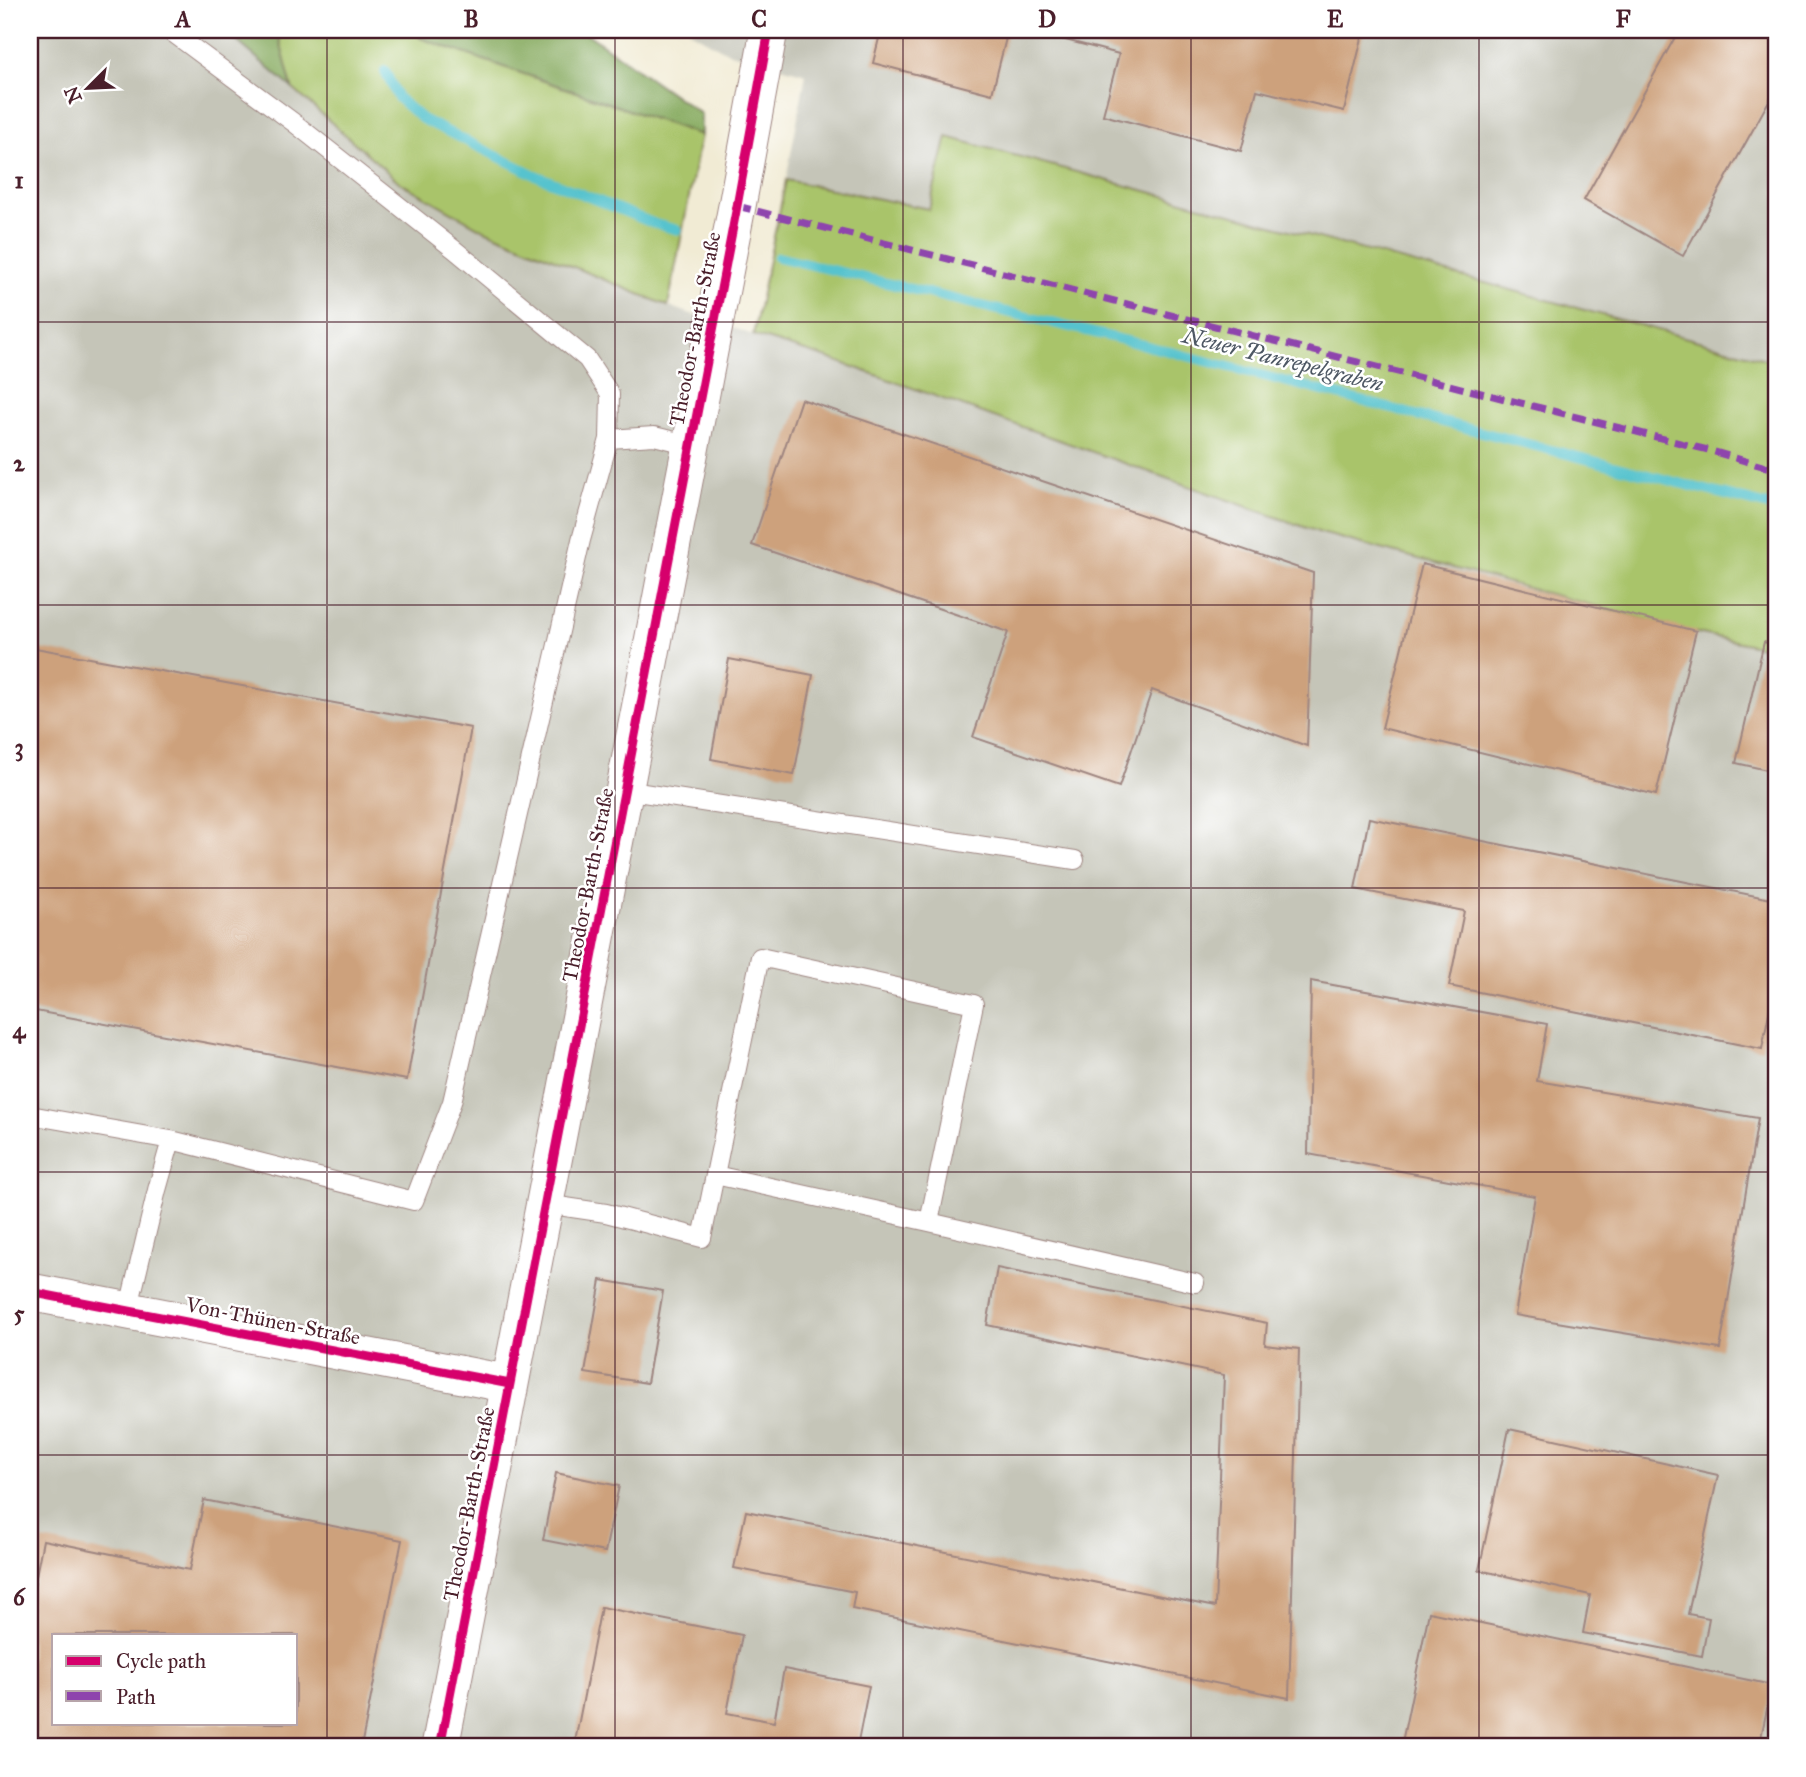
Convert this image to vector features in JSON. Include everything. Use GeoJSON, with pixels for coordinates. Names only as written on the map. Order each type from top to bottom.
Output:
{"type":"FeatureCollection","features":[{"type":"Feature","properties":{"kind":"street","name":"Theodor-Barth-Straße"},"geometry":{"type":"LineString","coordinates":[[440,1747],[769,30]]}},
{"type":"Feature","properties":{"kind":"street","name":"Von-Thünen-Straße"},"geometry":{"type":"LineString","coordinates":[[30,1292],[510,1384]]}},
{"type":"Feature","properties":{"kind":"lane"},"geometry":{"type":"LineString","coordinates":[[30,1115],[171,1140],[414,1201],[452,1102],[581,540],[609,439],[610,394],[587,359],[314,139],[169,30]]}},
{"type":"Feature","properties":{"kind":"lane"},"geometry":{"type":"LineString","coordinates":[[609,439],[654,436],[691,445]]}},
{"type":"Feature","properties":{"kind":"lane"},"geometry":{"type":"LineString","coordinates":[[624,790],[1075,860]]}},
{"type":"Feature","properties":{"kind":"lane"},"geometry":{"type":"LineString","coordinates":[[545,1204],[606,1213],[702,1238],[760,957],[974,1004],[929,1222]]}},
{"type":"Feature","properties":{"kind":"lane"},"geometry":{"type":"LineString","coordinates":[[128,1311],[171,1140]]}},
{"type":"Feature","properties":{"kind":"lane"},"geometry":{"type":"LineString","coordinates":[[715,1175],[1195,1283]]}},
{"type":"Feature","properties":{"kind":"shaded area"},"geometry":{"type":"Polygon","coordinates":[[[30,30],[224,30],[399,182],[482,229],[668,306],[1697,633],[1776,650],[1776,1747],[30,1747],[30,30]]]}},
{"type":"Feature","properties":{"kind":"shaded area"},"geometry":{"type":"Polygon","coordinates":[[[688,30],[1776,30],[1776,362],[947,138],[929,210],[786,180],[806,74],[727,52],[688,30]]]}},
{"type":"Feature","properties":{"kind":"green space"},"geometry":{"type":"Polygon","coordinates":[[[224,30],[277,30],[292,88],[224,30]]]}},
{"type":"Feature","properties":{"kind":"green space"},"geometry":{"type":"Polygon","coordinates":[[[277,30],[416,30],[420,38],[701,135],[668,306],[482,229],[399,182],[292,88],[277,30]]]}},
{"type":"Feature","properties":{"kind":"green space"},"geometry":{"type":"Polygon","coordinates":[[[416,30],[582,30],[701,114],[701,135],[420,38],[416,30]]]}},
{"type":"Feature","properties":{"kind":"green space"},"geometry":{"type":"Polygon","coordinates":[[[947,137],[1776,362],[1776,650],[1697,633],[1321,533],[828,358],[753,335],[786,180],[929,209],[947,137]]]}},
{"type":"Feature","properties":{"kind":"building"},"geometry":{"type":"Polygon","coordinates":[[[881,30],[1008,30],[992,94],[873,63],[881,30]]]}},
{"type":"Feature","properties":{"kind":"building"},"geometry":{"type":"Polygon","coordinates":[[[1027,30],[1364,30],[1344,111],[1257,90],[1241,151],[1103,115],[1119,54],[1027,30]]]}},
{"type":"Feature","properties":{"kind":"building"},"geometry":{"type":"Polygon","coordinates":[[[1679,30],[1776,30],[1776,88],[1683,256],[1584,200],[1679,30]]]}},
{"type":"Feature","properties":{"kind":"building"},"geometry":{"type":"Polygon","coordinates":[[[801,399],[1313,573],[1307,746],[1152,690],[1119,787],[973,737],[1008,632],[752,545],[801,399]]]}},
{"type":"Feature","properties":{"kind":"building"},"geometry":{"type":"Polygon","coordinates":[[[1422,564],[1696,631],[1656,795],[1382,728],[1422,564]]]}},
{"type":"Feature","properties":{"kind":"building"},"geometry":{"type":"Polygon","coordinates":[[[1764,642],[1776,645],[1776,772],[1736,763],[1764,642]]]}},
{"type":"Feature","properties":{"kind":"building"},"geometry":{"type":"Polygon","coordinates":[[[30,647],[471,728],[407,1080],[30,1010],[30,647]]]}},
{"type":"Feature","properties":{"kind":"building"},"geometry":{"type":"Polygon","coordinates":[[[729,659],[813,675],[794,775],[711,759],[729,659]]]}},
{"type":"Feature","properties":{"kind":"building"},"geometry":{"type":"Polygon","coordinates":[[[1369,818],[1776,900],[1776,976],[1762,1049],[1449,986],[1464,911],[1355,889],[1369,818]]]}},
{"type":"Feature","properties":{"kind":"building"},"geometry":{"type":"Polygon","coordinates":[[[1311,981],[1547,1024],[1537,1081],[1758,1118],[1720,1349],[1515,1315],[1535,1196],[1308,1154],[1311,981]]]}},
{"type":"Feature","properties":{"kind":"building"},"geometry":{"type":"Polygon","coordinates":[[[997,1268],[1267,1323],[1265,1345],[1299,1349],[1289,1698],[852,1609],[855,1592],[734,1568],[746,1511],[1215,1607],[1224,1375],[987,1325],[997,1268]]]}},
{"type":"Feature","properties":{"kind":"building"},"geometry":{"type":"Polygon","coordinates":[[[601,1280],[663,1291],[647,1383],[585,1373],[601,1280]]]}},
{"type":"Feature","properties":{"kind":"building"},"geometry":{"type":"Polygon","coordinates":[[[1509,1429],[1718,1475],[1688,1614],[1709,1618],[1702,1656],[1583,1633],[1590,1595],[1479,1570],[1509,1429]]]}},
{"type":"Feature","properties":{"kind":"building"},"geometry":{"type":"Polygon","coordinates":[[[556,1473],[619,1486],[605,1552],[543,1540],[556,1473]]]}},
{"type":"Feature","properties":{"kind":"building"},"geometry":{"type":"Polygon","coordinates":[[[204,1500],[402,1540],[361,1747],[30,1747],[30,1585],[34,1586],[43,1540],[190,1570],[204,1500]]]}},
{"type":"Feature","properties":{"kind":"building"},"geometry":{"type":"Polygon","coordinates":[[[601,1607],[742,1635],[727,1713],[774,1722],[784,1669],[869,1686],[857,1747],[574,1747],[601,1607]]]}},
{"type":"Feature","properties":{"kind":"building"},"geometry":{"type":"Polygon","coordinates":[[[1429,1612],[1772,1685],[1759,1747],[1401,1747],[1429,1612]]]}},
{"type":"Feature","properties":{"kind":"waterway","name":"Neuer Panrepelgraben"},"geometry":{"type":"LineString","coordinates":[[385,71],[398,98],[422,119],[535,175],[655,224],[678,230]]}},
{"type":"Feature","properties":{"kind":"waterway","name":"Neuer Panrepelgraben"},"geometry":{"type":"LineString","coordinates":[[778,257],[1140,344],[1776,508]]}},
{"type":"Feature","properties":{"kind":"marked path"},"geometry":{"type":"LineString","coordinates":[[737,206],[1708,450],[1776,470]]}},
{"type":"Feature","properties":{"kind":"cycle path"},"geometry":{"type":"LineString","coordinates":[[440,1747],[769,30]]}},
{"type":"Feature","properties":{"kind":"cycle path"},"geometry":{"type":"LineString","coordinates":[[30,1292],[510,1384]]}}]}
